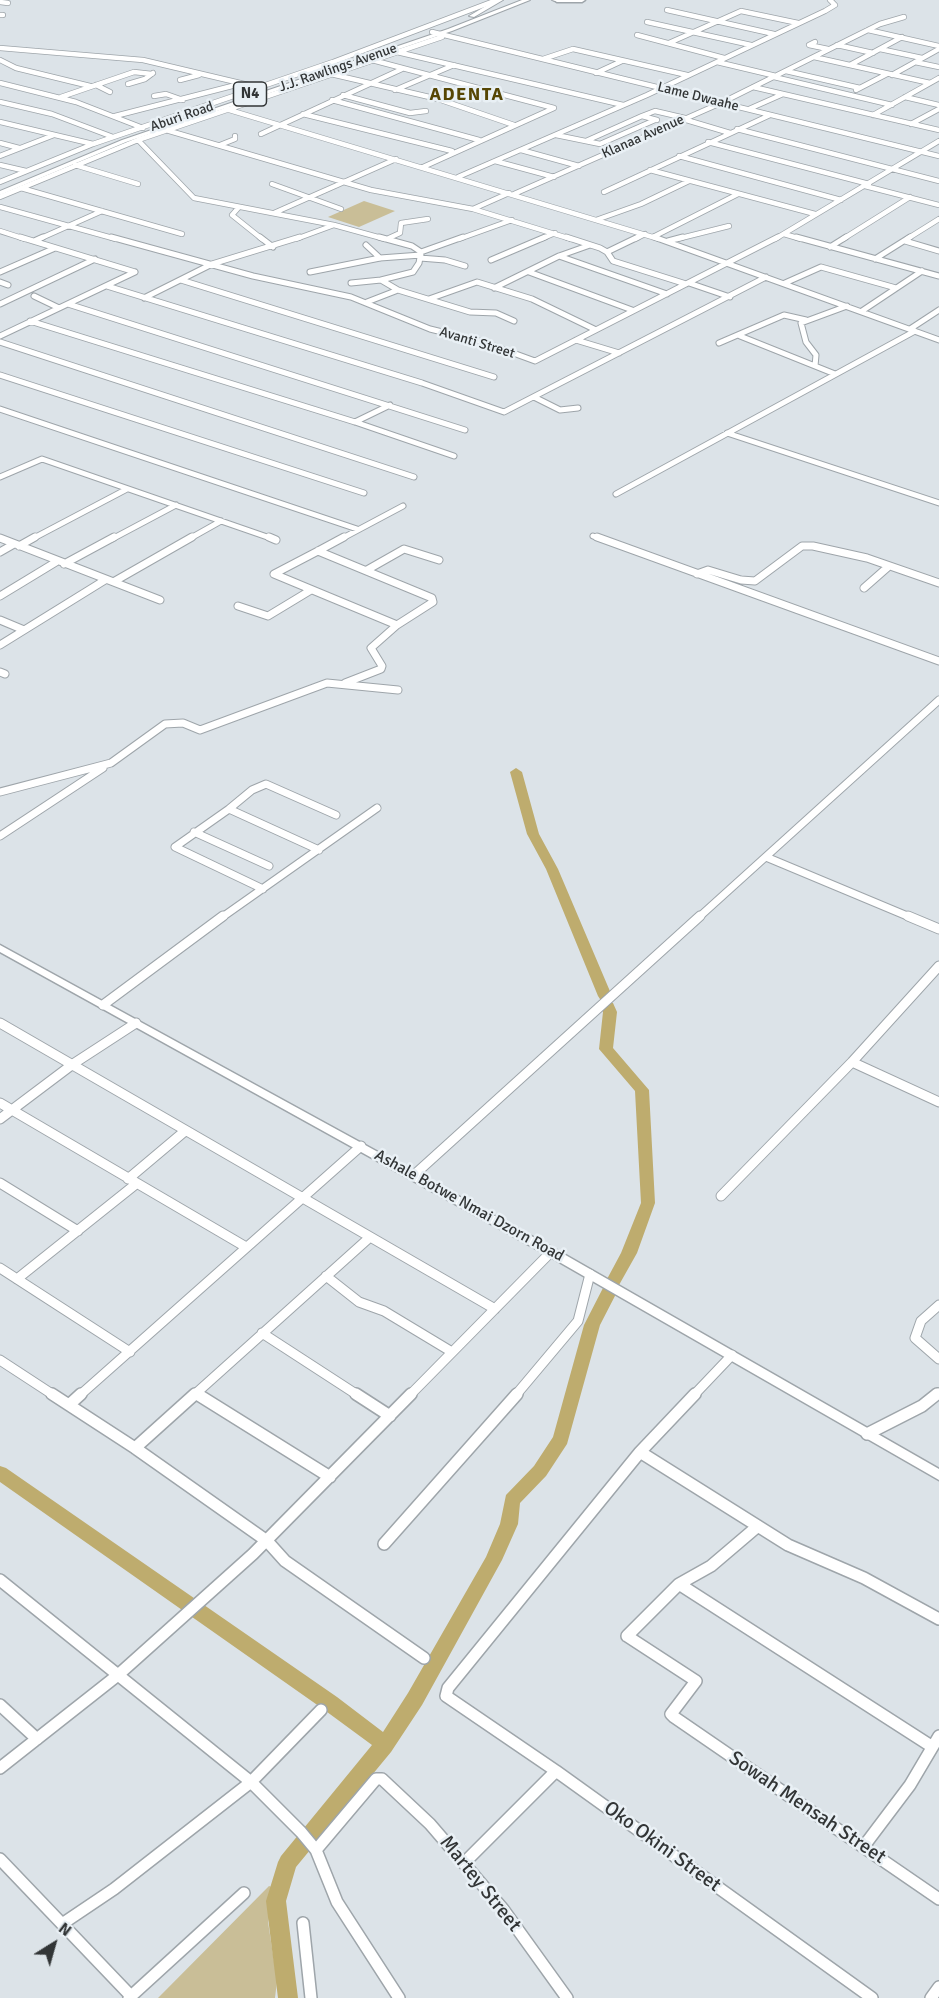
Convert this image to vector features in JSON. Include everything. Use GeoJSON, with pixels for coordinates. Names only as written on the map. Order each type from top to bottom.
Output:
{"type":"FeatureCollection","features":[{"type":"Feature","properties":{"kind":"highway","name":"Aburi Road"},"geometry":{"type":"LineString","coordinates":[[1,190],[46,165],[266,87],[442,33],[499,0]]}},
{"type":"Feature","properties":{"kind":"highway","name":"N4"},"geometry":{"type":"LineString","coordinates":[[442,33],[527,0]]}},
{"type":"Feature","properties":{"kind":"highway","name":"J.J. Rawlings Avenue"},"geometry":{"type":"LineString","coordinates":[[1,190],[442,33]]}},
{"type":"Feature","properties":{"kind":"highway"},"geometry":{"type":"LineString","coordinates":[[78,163],[94,157]]}},
{"type":"Feature","properties":{"kind":"main road"},"geometry":{"type":"LineString","coordinates":[[557,0],[582,0]]}},
{"type":"Feature","properties":{"kind":"main road","name":"Ashale Botwe Nmai Dzorn Road"},"geometry":{"type":"LineString","coordinates":[[0,948],[414,1175],[937,1474]]}},
{"type":"Feature","properties":{"kind":"street"},"geometry":{"type":"LineString","coordinates":[[1,190],[24,171],[91,144],[266,87],[499,0]]}},
{"type":"Feature","properties":{"kind":"street"},"geometry":{"type":"LineString","coordinates":[[458,177],[662,88],[799,23],[834,6],[830,0]]}},
{"type":"Feature","properties":{"kind":"street"},"geometry":{"type":"LineString","coordinates":[[0,2],[8,3]]}},
{"type":"Feature","properties":{"kind":"street"},"geometry":{"type":"LineString","coordinates":[[667,10],[774,34]]}},
{"type":"Feature","properties":{"kind":"street"},"geometry":{"type":"LineString","coordinates":[[669,43],[743,11],[799,23]]}},
{"type":"Feature","properties":{"kind":"street","name":"Klanaa Avenue"},"geometry":{"type":"LineString","coordinates":[[473,209],[554,177],[721,103],[890,19],[904,17]]}},
{"type":"Feature","properties":{"kind":"street"},"geometry":{"type":"LineString","coordinates":[[647,22],[751,45]]}},
{"type":"Feature","properties":{"kind":"street"},"geometry":{"type":"LineString","coordinates":[[867,30],[939,47]]}},
{"type":"Feature","properties":{"kind":"street"},"geometry":{"type":"LineString","coordinates":[[23,189],[78,163],[232,107],[333,74],[442,33]]}},
{"type":"Feature","properties":{"kind":"street","name":"Lame Dwaahe"},"geometry":{"type":"LineString","coordinates":[[442,33],[543,60],[939,156]]}},
{"type":"Feature","properties":{"kind":"street"},"geometry":{"type":"LineString","coordinates":[[637,35],[724,58]]}},
{"type":"Feature","properties":{"kind":"street"},"geometry":{"type":"LineString","coordinates":[[850,65],[902,38]]}},
{"type":"Feature","properties":{"kind":"street"},"geometry":{"type":"LineString","coordinates":[[814,42],[809,45],[829,49]]}},
{"type":"Feature","properties":{"kind":"street"},"geometry":{"type":"LineString","coordinates":[[837,45],[873,53]]}},
{"type":"Feature","properties":{"kind":"street"},"geometry":{"type":"LineString","coordinates":[[848,94],[915,62],[939,47]]}},
{"type":"Feature","properties":{"kind":"street"},"geometry":{"type":"LineString","coordinates":[[0,48],[138,60],[237,84],[266,87]]}},
{"type":"Feature","properties":{"kind":"street"},"geometry":{"type":"LineString","coordinates":[[543,60],[573,49],[687,76]]}},
{"type":"Feature","properties":{"kind":"street"},"geometry":{"type":"LineString","coordinates":[[880,49],[922,58]]}},
{"type":"Feature","properties":{"kind":"street"},"geometry":{"type":"LineString","coordinates":[[397,51],[623,105]]}},
{"type":"Feature","properties":{"kind":"street"},"geometry":{"type":"LineString","coordinates":[[813,57],[930,83]]}},
{"type":"Feature","properties":{"kind":"street"},"geometry":{"type":"LineString","coordinates":[[0,60],[16,68],[93,85],[110,92]]}},
{"type":"Feature","properties":{"kind":"street"},"geometry":{"type":"LineString","coordinates":[[372,60],[554,108],[452,151],[423,166]]}},
{"type":"Feature","properties":{"kind":"street"},"geometry":{"type":"LineString","coordinates":[[596,73],[623,61]]}},
{"type":"Feature","properties":{"kind":"street"},"geometry":{"type":"LineString","coordinates":[[717,62],[892,105]]}},
{"type":"Feature","properties":{"kind":"street"},"geometry":{"type":"LineString","coordinates":[[915,62],[939,67]]}},
{"type":"Feature","properties":{"kind":"street"},"geometry":{"type":"LineString","coordinates":[[395,90],[455,64]]}},
{"type":"Feature","properties":{"kind":"street"},"geometry":{"type":"LineString","coordinates":[[128,84],[167,67]]}},
{"type":"Feature","properties":{"kind":"street"},"geometry":{"type":"LineString","coordinates":[[261,134],[402,69]]}},
{"type":"Feature","properties":{"kind":"street"},"geometry":{"type":"LineString","coordinates":[[786,71],[860,88]]}},
{"type":"Feature","properties":{"kind":"street"},"geometry":{"type":"LineString","coordinates":[[60,97],[93,85],[126,77],[134,72],[152,74]]}},
{"type":"Feature","properties":{"kind":"street"},"geometry":{"type":"LineString","coordinates":[[315,77],[333,74],[438,99],[514,125]]}},
{"type":"Feature","properties":{"kind":"street"},"geometry":{"type":"LineString","coordinates":[[180,80],[199,75]]}},
{"type":"Feature","properties":{"kind":"street"},"geometry":{"type":"LineString","coordinates":[[873,115],[938,80]]}},
{"type":"Feature","properties":{"kind":"street"},"geometry":{"type":"LineString","coordinates":[[0,82],[60,97],[141,127],[254,86]]}},
{"type":"Feature","properties":{"kind":"street"},"geometry":{"type":"LineString","coordinates":[[114,116],[183,100],[237,84]]}},
{"type":"Feature","properties":{"kind":"street"},"geometry":{"type":"LineString","coordinates":[[753,87],[939,130]]}},
{"type":"Feature","properties":{"kind":"street"},"geometry":{"type":"LineString","coordinates":[[815,101],[834,91]]}},
{"type":"Feature","properties":{"kind":"street"},"geometry":{"type":"LineString","coordinates":[[154,96],[166,94],[183,100]]}},
{"type":"Feature","properties":{"kind":"street"},"geometry":{"type":"LineString","coordinates":[[749,109],[784,94]]}},
{"type":"Feature","properties":{"kind":"street"},"geometry":{"type":"LineString","coordinates":[[342,95],[410,114],[426,111]]}},
{"type":"Feature","properties":{"kind":"street"},"geometry":{"type":"LineString","coordinates":[[905,98],[939,107]]}},
{"type":"Feature","properties":{"kind":"street"},"geometry":{"type":"LineString","coordinates":[[332,100],[399,121],[478,140]]}},
{"type":"Feature","properties":{"kind":"street"},"geometry":{"type":"LineString","coordinates":[[0,102],[52,114],[111,137]]}},
{"type":"Feature","properties":{"kind":"street"},"geometry":{"type":"LineString","coordinates":[[232,107],[280,124],[667,241],[938,339]]}},
{"type":"Feature","properties":{"kind":"street"},"geometry":{"type":"LineString","coordinates":[[911,124],[939,107]]}},
{"type":"Feature","properties":{"kind":"street"},"geometry":{"type":"LineString","coordinates":[[585,141],[655,111],[730,133]]}},
{"type":"Feature","properties":{"kind":"street"},"geometry":{"type":"LineString","coordinates":[[303,114],[452,151]]}},
{"type":"Feature","properties":{"kind":"street"},"geometry":{"type":"LineString","coordinates":[[604,192],[770,115]]}},
{"type":"Feature","properties":{"kind":"street"},"geometry":{"type":"LineString","coordinates":[[642,116],[672,124]]}},
{"type":"Feature","properties":{"kind":"street"},"geometry":{"type":"LineString","coordinates":[[555,135],[603,143],[655,120]]}},
{"type":"Feature","properties":{"kind":"street"},"geometry":{"type":"LineString","coordinates":[[0,122],[91,144]]}},
{"type":"Feature","properties":{"kind":"street"},"geometry":{"type":"LineString","coordinates":[[737,129],[939,181]]}},
{"type":"Feature","properties":{"kind":"street"},"geometry":{"type":"LineString","coordinates":[[168,130],[342,182],[399,196],[473,209],[512,220],[608,252],[613,261],[730,297]]}},
{"type":"Feature","properties":{"kind":"street"},"geometry":{"type":"LineString","coordinates":[[0,156],[54,135]]}},
{"type":"Feature","properties":{"kind":"street"},"geometry":{"type":"LineString","coordinates":[[220,146],[236,139],[235,136]]}},
{"type":"Feature","properties":{"kind":"street"},"geometry":{"type":"LineString","coordinates":[[94,157],[139,141]]}},
{"type":"Feature","properties":{"kind":"street"},"geometry":{"type":"LineString","coordinates":[[139,141],[189,194],[205,202],[274,213],[389,238],[412,246],[421,255]]}},
{"type":"Feature","properties":{"kind":"street","name":"Avanti Street"},"geometry":{"type":"LineString","coordinates":[[0,207],[212,264],[367,302],[423,326],[491,345],[531,360],[538,360],[594,329],[784,234],[939,141]]}},
{"type":"Feature","properties":{"kind":"street"},"geometry":{"type":"LineString","coordinates":[[708,142],[939,205]]}},
{"type":"Feature","properties":{"kind":"street"},"geometry":{"type":"LineString","coordinates":[[0,143],[20,148]]}},
{"type":"Feature","properties":{"kind":"street"},"geometry":{"type":"LineString","coordinates":[[0,165],[24,171],[46,165],[91,144]]}},
{"type":"Feature","properties":{"kind":"street"},"geometry":{"type":"LineString","coordinates":[[520,149],[579,166]]}},
{"type":"Feature","properties":{"kind":"street"},"geometry":{"type":"LineString","coordinates":[[679,156],[841,200]]}},
{"type":"Feature","properties":{"kind":"street"},"geometry":{"type":"LineString","coordinates":[[274,213],[397,159]]}},
{"type":"Feature","properties":{"kind":"street"},"geometry":{"type":"LineString","coordinates":[[495,161],[554,177]]}},
{"type":"Feature","properties":{"kind":"street"},"geometry":{"type":"LineString","coordinates":[[78,163],[138,184]]}},
{"type":"Feature","properties":{"kind":"street"},"geometry":{"type":"LineString","coordinates":[[650,170],[815,214]]}},
{"type":"Feature","properties":{"kind":"street"},"geometry":{"type":"LineString","coordinates":[[596,220],[640,204],[689,181]]}},
{"type":"Feature","properties":{"kind":"street"},"geometry":{"type":"LineString","coordinates":[[272,184],[341,209]]}},
{"type":"Feature","properties":{"kind":"street"},"geometry":{"type":"LineString","coordinates":[[1,190],[23,189],[182,234]]}},
{"type":"Feature","properties":{"kind":"street"},"geometry":{"type":"LineString","coordinates":[[653,237],[738,194]]}},
{"type":"Feature","properties":{"kind":"street"},"geometry":{"type":"LineString","coordinates":[[830,247],[910,197]]}},
{"type":"Feature","properties":{"kind":"street"},"geometry":{"type":"LineString","coordinates":[[238,207],[232,215],[273,247]]}},
{"type":"Feature","properties":{"kind":"street"},"geometry":{"type":"LineString","coordinates":[[34,241],[103,210]]}},
{"type":"Feature","properties":{"kind":"street"},"geometry":{"type":"LineString","coordinates":[[399,235],[401,224],[428,219]]}},
{"type":"Feature","properties":{"kind":"street"},"geometry":{"type":"LineString","coordinates":[[875,259],[939,219]]}},
{"type":"Feature","properties":{"kind":"street"},"geometry":{"type":"LineString","coordinates":[[351,283],[381,280],[413,272],[421,255],[512,220]]}},
{"type":"Feature","properties":{"kind":"street"},"geometry":{"type":"LineString","coordinates":[[144,298],[212,264],[273,247],[334,225]]}},
{"type":"Feature","properties":{"kind":"street"},"geometry":{"type":"LineString","coordinates":[[667,241],[729,226]]}},
{"type":"Feature","properties":{"kind":"street"},"geometry":{"type":"LineString","coordinates":[[929,226],[939,229]]}},
{"type":"Feature","properties":{"kind":"street"},"geometry":{"type":"LineString","coordinates":[[0,231],[135,272],[0,336]]}},
{"type":"Feature","properties":{"kind":"street"},"geometry":{"type":"LineString","coordinates":[[491,260],[555,233]]}},
{"type":"Feature","properties":{"kind":"street"},"geometry":{"type":"LineString","coordinates":[[608,252],[645,234]]}},
{"type":"Feature","properties":{"kind":"street"},"geometry":{"type":"LineString","coordinates":[[784,234],[939,276]]}},
{"type":"Feature","properties":{"kind":"street"},"geometry":{"type":"LineString","coordinates":[[389,238],[399,235],[415,243],[412,246]]}},
{"type":"Feature","properties":{"kind":"street"},"geometry":{"type":"LineString","coordinates":[[906,241],[939,250]]}},
{"type":"Feature","properties":{"kind":"street"},"geometry":{"type":"LineString","coordinates":[[366,245],[380,258]]}},
{"type":"Feature","properties":{"kind":"street"},"geometry":{"type":"LineString","coordinates":[[494,288],[559,256],[590,245]]}},
{"type":"Feature","properties":{"kind":"street"},"geometry":{"type":"LineString","coordinates":[[0,272],[55,248]]}},
{"type":"Feature","properties":{"kind":"street"},"geometry":{"type":"LineString","coordinates":[[310,272],[380,258],[421,255],[465,263]]}},
{"type":"Feature","properties":{"kind":"street"},"geometry":{"type":"LineString","coordinates":[[559,256],[667,294]]}},
{"type":"Feature","properties":{"kind":"street"},"geometry":{"type":"LineString","coordinates":[[0,304],[95,259]]}},
{"type":"Feature","properties":{"kind":"street"},"geometry":{"type":"LineString","coordinates":[[785,283],[821,267],[896,288]]}},
{"type":"Feature","properties":{"kind":"street"},"geometry":{"type":"LineString","coordinates":[[862,312],[922,271]]}},
{"type":"Feature","properties":{"kind":"street"},"geometry":{"type":"LineString","coordinates":[[528,272],[632,310]]}},
{"type":"Feature","properties":{"kind":"street"},"geometry":{"type":"LineString","coordinates":[[107,286],[422,383],[502,412],[766,278]]}},
{"type":"Feature","properties":{"kind":"street"},"geometry":{"type":"LineString","coordinates":[[181,280],[494,376]]}},
{"type":"Feature","properties":{"kind":"street"},"geometry":{"type":"LineString","coordinates":[[381,280],[398,290],[470,312],[496,313],[514,321]]}},
{"type":"Feature","properties":{"kind":"street"},"geometry":{"type":"LineString","coordinates":[[0,282],[8,285]]}},
{"type":"Feature","properties":{"kind":"street"},"geometry":{"type":"LineString","coordinates":[[429,299],[477,282],[532,300],[594,329]]}},
{"type":"Feature","properties":{"kind":"street"},"geometry":{"type":"LineString","coordinates":[[367,302],[398,290]]}},
{"type":"Feature","properties":{"kind":"street"},"geometry":{"type":"LineString","coordinates":[[721,293],[737,293]]}},
{"type":"Feature","properties":{"kind":"street"},"geometry":{"type":"LineString","coordinates":[[34,296],[59,308]]}},
{"type":"Feature","properties":{"kind":"street"},"geometry":{"type":"LineString","coordinates":[[68,304],[465,430]]}},
{"type":"Feature","properties":{"kind":"street"},"geometry":{"type":"LineString","coordinates":[[814,366],[816,355],[801,331],[801,323],[847,306]]}},
{"type":"Feature","properties":{"kind":"street"},"geometry":{"type":"LineString","coordinates":[[616,494],[913,330],[939,310]]}},
{"type":"Feature","properties":{"kind":"street"},"geometry":{"type":"LineString","coordinates":[[719,343],[740,336],[784,315],[806,320]]}},
{"type":"Feature","properties":{"kind":"street"},"geometry":{"type":"LineString","coordinates":[[30,321],[355,422],[454,456]]}},
{"type":"Feature","properties":{"kind":"street"},"geometry":{"type":"LineString","coordinates":[[740,336],[835,374]]}},
{"type":"Feature","properties":{"kind":"street"},"geometry":{"type":"LineString","coordinates":[[576,340],[620,353]]}},
{"type":"Feature","properties":{"kind":"street"},"geometry":{"type":"LineString","coordinates":[[0,342],[414,477]]}},
{"type":"Feature","properties":{"kind":"street"},"geometry":{"type":"LineString","coordinates":[[0,375],[364,493]]}},
{"type":"Feature","properties":{"kind":"street"},"geometry":{"type":"LineString","coordinates":[[534,397],[560,410],[578,408]]}},
{"type":"Feature","properties":{"kind":"street"},"geometry":{"type":"LineString","coordinates":[[355,422],[390,405]]}},
{"type":"Feature","properties":{"kind":"street"},"geometry":{"type":"LineString","coordinates":[[0,409],[357,529]]}},
{"type":"Feature","properties":{"kind":"street"},"geometry":{"type":"LineString","coordinates":[[727,433],[939,503]]}},
{"type":"Feature","properties":{"kind":"street"},"geometry":{"type":"LineString","coordinates":[[0,477],[35,460],[42,459],[276,540]]}},
{"type":"Feature","properties":{"kind":"street"},"geometry":{"type":"LineString","coordinates":[[0,552],[127,489]]}},
{"type":"Feature","properties":{"kind":"street"},"geometry":{"type":"LineString","coordinates":[[0,596],[60,563],[176,506]]}},
{"type":"Feature","properties":{"kind":"street"},"geometry":{"type":"LineString","coordinates":[[398,625],[274,574],[403,506]]}},
{"type":"Feature","properties":{"kind":"street"},"geometry":{"type":"LineString","coordinates":[[115,581],[221,521]]}},
{"type":"Feature","properties":{"kind":"street"},"geometry":{"type":"LineString","coordinates":[[593,536],[939,661]]}},
{"type":"Feature","properties":{"kind":"street"},"geometry":{"type":"LineString","coordinates":[[0,538],[160,600]]}},
{"type":"Feature","properties":{"kind":"street"},"geometry":{"type":"LineString","coordinates":[[697,574],[708,570],[741,580],[755,580],[802,546],[813,546],[867,558],[939,583]]}},
{"type":"Feature","properties":{"kind":"street"},"geometry":{"type":"LineString","coordinates":[[367,570],[404,549],[439,560]]}},
{"type":"Feature","properties":{"kind":"street"},"geometry":{"type":"LineString","coordinates":[[318,551],[432,598],[433,602],[398,625],[371,648],[382,666],[381,669],[345,683]]}},
{"type":"Feature","properties":{"kind":"street"},"geometry":{"type":"LineString","coordinates":[[864,588],[889,566]]}},
{"type":"Feature","properties":{"kind":"street"},"geometry":{"type":"LineString","coordinates":[[0,645],[105,580]]}},
{"type":"Feature","properties":{"kind":"street"},"geometry":{"type":"LineString","coordinates":[[238,606],[268,616],[310,590]]}},
{"type":"Feature","properties":{"kind":"street"},"geometry":{"type":"LineString","coordinates":[[0,620],[24,630]]}},
{"type":"Feature","properties":{"kind":"street"},"geometry":{"type":"LineString","coordinates":[[0,836],[111,763],[165,724],[183,723],[200,730],[313,686],[345,683],[398,690]]}},
{"type":"Feature","properties":{"kind":"street"},"geometry":{"type":"LineString","coordinates":[[414,1175],[939,700]]}},
{"type":"Feature","properties":{"kind":"street"},"geometry":{"type":"LineString","coordinates":[[0,792],[111,763]]}},
{"type":"Feature","properties":{"kind":"street"},"geometry":{"type":"LineString","coordinates":[[263,889],[175,847],[252,790],[266,784],[336,815]]}},
{"type":"Feature","properties":{"kind":"street"},"geometry":{"type":"LineString","coordinates":[[103,1005],[154,965],[377,808]]}},
{"type":"Feature","properties":{"kind":"street"},"geometry":{"type":"LineString","coordinates":[[229,809],[319,850]]}},
{"type":"Feature","properties":{"kind":"street"},"geometry":{"type":"LineString","coordinates":[[194,832],[269,866]]}},
{"type":"Feature","properties":{"kind":"street"},"geometry":{"type":"LineString","coordinates":[[766,857],[939,929]]}},
{"type":"Feature","properties":{"kind":"street"},"geometry":{"type":"LineString","coordinates":[[721,1196],[852,1062],[939,966]]}},
{"type":"Feature","properties":{"kind":"street"},"geometry":{"type":"LineString","coordinates":[[0,1023],[495,1309]]}},
{"type":"Feature","properties":{"kind":"street"},"geometry":{"type":"LineString","coordinates":[[0,1119],[73,1064],[136,1023]]}},
{"type":"Feature","properties":{"kind":"street"},"geometry":{"type":"LineString","coordinates":[[852,1062],[939,1102]]}},
{"type":"Feature","properties":{"kind":"street"},"geometry":{"type":"LineString","coordinates":[[0,1103],[246,1247]]}},
{"type":"Feature","properties":{"kind":"street"},"geometry":{"type":"LineString","coordinates":[[17,1279],[78,1231],[185,1131]]}},
{"type":"Feature","properties":{"kind":"street"},"geometry":{"type":"LineString","coordinates":[[70,1404],[361,1146]]}},
{"type":"Feature","properties":{"kind":"street"},"geometry":{"type":"LineString","coordinates":[[0,1183],[78,1231]]}},
{"type":"Feature","properties":{"kind":"street"},"geometry":{"type":"LineString","coordinates":[[135,1448],[369,1238]]}},
{"type":"Feature","properties":{"kind":"street"},"geometry":{"type":"LineString","coordinates":[[0,1767],[118,1675],[267,1541],[551,1252]]}},
{"type":"Feature","properties":{"kind":"street"},"geometry":{"type":"LineString","coordinates":[[0,1268],[130,1352]]}},
{"type":"Feature","properties":{"kind":"street"},"geometry":{"type":"LineString","coordinates":[[384,1544],[563,1342],[578,1321],[590,1274]]}},
{"type":"Feature","properties":{"kind":"street"},"geometry":{"type":"LineString","coordinates":[[326,1276],[359,1302],[384,1311],[452,1352]]}},
{"type":"Feature","properties":{"kind":"street"},"geometry":{"type":"LineString","coordinates":[[939,1305],[921,1321],[915,1338],[939,1359]]}},
{"type":"Feature","properties":{"kind":"street"},"geometry":{"type":"LineString","coordinates":[[262,1333],[390,1416]]}},
{"type":"Feature","properties":{"kind":"street"},"geometry":{"type":"LineString","coordinates":[[732,1355],[640,1452],[788,1545],[864,1578],[939,1619]]}},
{"type":"Feature","properties":{"kind":"street"},"geometry":{"type":"LineString","coordinates":[[0,1360],[135,1448],[267,1541],[285,1561],[424,1658]]}},
{"type":"Feature","properties":{"kind":"street"},"geometry":{"type":"LineString","coordinates":[[867,1434],[921,1406],[939,1393]]}},
{"type":"Feature","properties":{"kind":"street"},"geometry":{"type":"LineString","coordinates":[[196,1394],[330,1477]]}},
{"type":"Feature","properties":{"kind":"street","name":"Oko Okini Street"},"geometry":{"type":"LineString","coordinates":[[640,1452],[448,1688],[446,1696],[448,1700],[556,1771],[872,1998]]}},
{"type":"Feature","properties":{"kind":"street"},"geometry":{"type":"LineString","coordinates":[[758,1526],[711,1566],[679,1584],[931,1746]]}},
{"type":"Feature","properties":{"kind":"street"},"geometry":{"type":"LineString","coordinates":[[0,1580],[251,1782],[301,1832],[315,1848],[337,1902],[399,1998]]}},
{"type":"Feature","properties":{"kind":"street","name":"Sowah Mensah Street"},"geometry":{"type":"LineString","coordinates":[[679,1584],[627,1635],[696,1681],[671,1714],[939,1899]]}},
{"type":"Feature","properties":{"kind":"street"},"geometry":{"type":"LineString","coordinates":[[0,1705],[37,1739]]}},
{"type":"Feature","properties":{"kind":"street"},"geometry":{"type":"LineString","coordinates":[[62,1924],[114,1889],[251,1782],[321,1710]]}},
{"type":"Feature","properties":{"kind":"street"},"geometry":{"type":"LineString","coordinates":[[864,1846],[910,1785],[939,1736]]}},
{"type":"Feature","properties":{"kind":"street"},"geometry":{"type":"LineString","coordinates":[[464,1863],[556,1771]]}},
{"type":"Feature","properties":{"kind":"street","name":"Martey Street"},"geometry":{"type":"LineString","coordinates":[[315,1848],[376,1779],[382,1779],[430,1824],[503,1909],[567,1998]]}},
{"type":"Feature","properties":{"kind":"street"},"geometry":{"type":"LineString","coordinates":[[0,1859],[129,1996],[244,1893]]}},
{"type":"Feature","properties":{"kind":"street"},"geometry":{"type":"LineString","coordinates":[[303,1923],[311,1998]]}},
{"type":"Feature","properties":{"kind":"street"},"geometry":{"type":"LineString","coordinates":[[932,1998],[939,1987]]}},
{"type":"Feature","properties":{"kind":"shaded area"},"geometry":{"type":"Polygon","coordinates":[[[364,201],[395,211],[359,227],[328,217],[364,201]]]}},
{"type":"Feature","properties":{"kind":"shaded area"},"geometry":{"type":"Polygon","coordinates":[[[269,1886],[275,1888],[268,1922],[277,1981],[275,1998],[158,1998],[269,1886]]]}},
{"type":"Feature","properties":{"kind":"waterway"},"geometry":{"type":"LineString","coordinates":[[516,772],[533,834],[552,869],[605,996]]}},
{"type":"Feature","properties":{"kind":"waterway"},"geometry":{"type":"LineString","coordinates":[[608,1006],[610,1012],[606,1049],[642,1090],[648,1203],[629,1253],[614,1281]]}},
{"type":"Feature","properties":{"kind":"waterway"},"geometry":{"type":"LineString","coordinates":[[384,1746],[415,1699],[493,1560],[509,1524],[512,1500],[540,1471],[561,1439],[592,1325],[609,1292]]}},
{"type":"Feature","properties":{"kind":"waterway"},"geometry":{"type":"LineString","coordinates":[[0,1473],[330,1703],[385,1744],[288,1862],[276,1901],[288,1998]]}},
{"type":"Feature","properties":{"kind":"district","name":"ADENTA"},"geometry":{"type":"Point","coordinates":[467,95]}}]}
